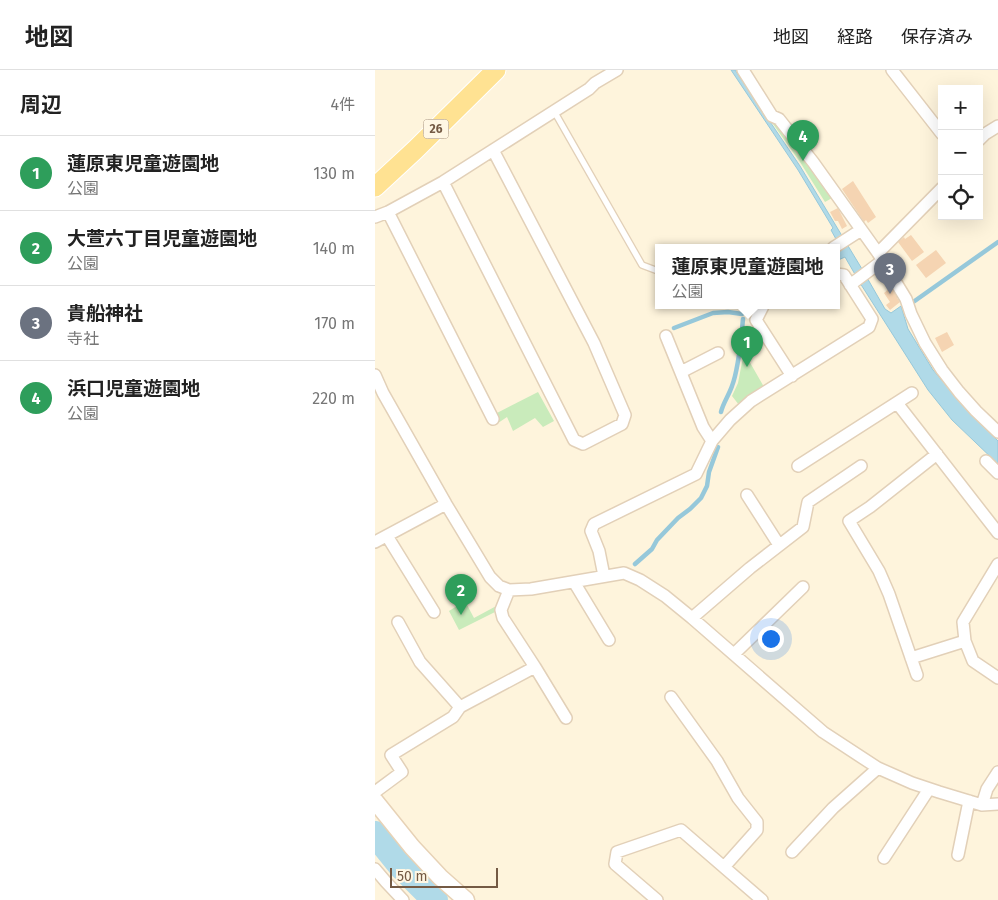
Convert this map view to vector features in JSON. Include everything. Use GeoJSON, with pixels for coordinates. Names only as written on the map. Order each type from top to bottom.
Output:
{"type":"FeatureCollection","features":[{"type":"Feature","properties":{"kind":"main road","name":"26"},"geometry":{"type":"LineString","coordinates":[[375,187],[488,73]]}},
{"type":"Feature","properties":{"kind":"street"},"geometry":{"type":"LineString","coordinates":[[375,216],[388,212],[443,182],[589,89],[595,82],[617,70]]}},
{"type":"Feature","properties":{"kind":"street"},"geometry":{"type":"LineString","coordinates":[[743,70],[772,116],[779,120],[813,162],[880,257],[906,299],[910,312],[925,342],[942,370],[976,411],[998,432]]}},
{"type":"Feature","properties":{"kind":"street"},"geometry":{"type":"LineString","coordinates":[[892,70],[939,130]]}},
{"type":"Feature","properties":{"kind":"street"},"geometry":{"type":"LineString","coordinates":[[983,136],[998,126]]}},
{"type":"Feature","properties":{"kind":"street"},"geometry":{"type":"LineString","coordinates":[[443,182],[574,440],[583,444],[622,424],[625,415],[594,343],[493,150]]}},
{"type":"Feature","properties":{"kind":"street"},"geometry":{"type":"LineString","coordinates":[[858,279],[938,192]]}},
{"type":"Feature","properties":{"kind":"street"},"geometry":{"type":"LineString","coordinates":[[388,212],[493,419]]}},
{"type":"Feature","properties":{"kind":"street"},"geometry":{"type":"LineString","coordinates":[[839,244],[861,230]]}},
{"type":"Feature","properties":{"kind":"street"},"geometry":{"type":"LineString","coordinates":[[840,274],[858,279]]}},
{"type":"Feature","properties":{"kind":"street"},"geometry":{"type":"LineString","coordinates":[[604,576],[599,551],[591,531],[594,524],[696,474],[712,441],[730,420],[751,402],[869,327],[872,319],[858,279]]}},
{"type":"Feature","properties":{"kind":"street"},"geometry":{"type":"LineString","coordinates":[[762,309],[756,320],[792,376]]}},
{"type":"Feature","properties":{"kind":"street"},"geometry":{"type":"LineString","coordinates":[[666,336],[703,428],[712,441]]}},
{"type":"Feature","properties":{"kind":"street"},"geometry":{"type":"LineString","coordinates":[[681,372],[718,353]]}},
{"type":"Feature","properties":{"kind":"street"},"geometry":{"type":"LineString","coordinates":[[375,375],[383,393],[446,504],[490,577],[499,586],[509,590],[531,589],[624,573],[640,580],[665,596],[823,732],[878,768],[929,789],[983,805],[998,804]]}},
{"type":"Feature","properties":{"kind":"street"},"geometry":{"type":"LineString","coordinates":[[798,466],[913,393]]}},
{"type":"Feature","properties":{"kind":"street"},"geometry":{"type":"LineString","coordinates":[[897,403],[998,533]]}},
{"type":"Feature","properties":{"kind":"street"},"geometry":{"type":"LineString","coordinates":[[917,676],[889,594],[879,571],[849,521],[870,507],[937,454]]}},
{"type":"Feature","properties":{"kind":"street"},"geometry":{"type":"LineString","coordinates":[[986,461],[998,473]]}},
{"type":"Feature","properties":{"kind":"street"},"geometry":{"type":"LineString","coordinates":[[692,618],[749,568],[803,527],[808,502],[861,466]]}},
{"type":"Feature","properties":{"kind":"street"},"geometry":{"type":"LineString","coordinates":[[747,495],[779,545]]}},
{"type":"Feature","properties":{"kind":"street"},"geometry":{"type":"LineString","coordinates":[[375,542],[446,504]]}},
{"type":"Feature","properties":{"kind":"street"},"geometry":{"type":"LineString","coordinates":[[387,536],[434,612]]}},
{"type":"Feature","properties":{"kind":"street"},"geometry":{"type":"LineString","coordinates":[[998,564],[963,622],[965,640],[973,661],[998,678]]}},
{"type":"Feature","properties":{"kind":"street"},"geometry":{"type":"LineString","coordinates":[[574,582],[609,640]]}},
{"type":"Feature","properties":{"kind":"street"},"geometry":{"type":"LineString","coordinates":[[734,654],[803,587]]}},
{"type":"Feature","properties":{"kind":"street"},"geometry":{"type":"LineString","coordinates":[[509,590],[501,610],[503,618],[566,718]]}},
{"type":"Feature","properties":{"kind":"street"},"geometry":{"type":"LineString","coordinates":[[398,622],[419,662],[460,707]]}},
{"type":"Feature","properties":{"kind":"street"},"geometry":{"type":"LineString","coordinates":[[911,658],[965,640]]}},
{"type":"Feature","properties":{"kind":"street"},"geometry":{"type":"LineString","coordinates":[[375,792],[402,772],[391,755],[453,717],[460,707],[535,667]]}},
{"type":"Feature","properties":{"kind":"street"},"geometry":{"type":"LineString","coordinates":[[671,696],[717,761],[738,798],[757,822],[757,830],[724,867]]}},
{"type":"Feature","properties":{"kind":"street"},"geometry":{"type":"LineString","coordinates":[[792,852],[833,808],[878,768]]}},
{"type":"Feature","properties":{"kind":"street"},"geometry":{"type":"LineString","coordinates":[[983,805],[987,789],[998,772]]}},
{"type":"Feature","properties":{"kind":"street"},"geometry":{"type":"LineString","coordinates":[[884,858],[929,789]]}},
{"type":"Feature","properties":{"kind":"street"},"geometry":{"type":"LineString","coordinates":[[375,801],[412,846],[466,900]]}},
{"type":"Feature","properties":{"kind":"street"},"geometry":{"type":"LineString","coordinates":[[958,855],[969,801]]}},
{"type":"Feature","properties":{"kind":"street"},"geometry":{"type":"LineString","coordinates":[[657,900],[615,864],[617,852],[681,830],[762,900]]}},
{"type":"Feature","properties":{"kind":"street"},"geometry":{"type":"LineString","coordinates":[[375,869],[403,900]]}},
{"type":"Feature","properties":{"kind":"lane"},"geometry":{"type":"LineString","coordinates":[[554,112],[642,265],[655,270]]}},
{"type":"Feature","properties":{"kind":"green space"},"geometry":{"type":"Polygon","coordinates":[[[777,120],[832,198],[825,202],[773,124],[777,120]]]}},
{"type":"Feature","properties":{"kind":"green space"},"geometry":{"type":"Polygon","coordinates":[[[744,352],[764,387],[739,405],[732,396],[738,383],[744,352]]]}},
{"type":"Feature","properties":{"kind":"green space"},"geometry":{"type":"Polygon","coordinates":[[[538,392],[554,421],[543,427],[535,418],[513,431],[507,417],[498,423],[495,414],[538,392]]]}},
{"type":"Feature","properties":{"kind":"green space"},"geometry":{"type":"Polygon","coordinates":[[[465,601],[474,618],[500,604],[497,611],[459,630],[449,611],[465,601]]]}},
{"type":"Feature","properties":{"kind":"water"},"geometry":{"type":"Polygon","coordinates":[[[731,70],[735,70],[800,166],[885,309],[891,313],[901,306],[908,329],[933,370],[962,404],[998,441],[998,464],[952,420],[928,390],[845,257],[840,259],[840,251],[842,250],[831,230],[833,228],[798,170],[731,70]]]}},
{"type":"Feature","properties":{"kind":"building"},"geometry":{"type":"Polygon","coordinates":[[[853,181],[876,217],[868,223],[866,220],[864,222],[842,189],[853,181]]]}},
{"type":"Feature","properties":{"kind":"building"},"geometry":{"type":"Polygon","coordinates":[[[838,208],[847,226],[842,229],[830,212],[838,208]]]}},
{"type":"Feature","properties":{"kind":"building"},"geometry":{"type":"Polygon","coordinates":[[[911,235],[924,252],[912,261],[898,242],[904,237],[905,239],[911,235]]]}},
{"type":"Feature","properties":{"kind":"building"},"geometry":{"type":"Polygon","coordinates":[[[936,250],[946,263],[926,278],[916,265],[936,250]]]}},
{"type":"Feature","properties":{"kind":"building"},"geometry":{"type":"Polygon","coordinates":[[[891,287],[900,302],[890,310],[886,305],[890,302],[884,293],[891,287]]]}},
{"type":"Feature","properties":{"kind":"building"},"geometry":{"type":"Polygon","coordinates":[[[947,332],[954,345],[942,352],[935,338],[947,332]]]}},
{"type":"Feature","properties":{"kind":"waterway"},"geometry":{"type":"LineString","coordinates":[[909,305],[998,242]]}},
{"type":"Feature","properties":{"kind":"waterway"},"geometry":{"type":"LineString","coordinates":[[674,328],[713,313],[728,312],[742,314]]}},
{"type":"Feature","properties":{"kind":"waterway"},"geometry":{"type":"LineString","coordinates":[[721,412],[736,371],[743,319]]}},
{"type":"Feature","properties":{"kind":"waterway"},"geometry":{"type":"LineString","coordinates":[[635,564],[652,549],[657,540],[678,518],[701,498],[707,486],[709,472],[718,447]]}},
{"type":"Feature","properties":{"kind":"waterway"},"geometry":{"type":"LineString","coordinates":[[375,834],[401,866],[435,900]]}},
{"type":"Feature","properties":{"kind":"place","name":"浜口児童遊園地"},"geometry":{"type":"Point","coordinates":[803,161]}},
{"type":"Feature","properties":{"kind":"place","name":"貴船神社"},"geometry":{"type":"Point","coordinates":[890,294]}},
{"type":"Feature","properties":{"kind":"place","name":"蓮原東児童遊園地"},"geometry":{"type":"Point","coordinates":[747,367]}},
{"type":"Feature","properties":{"kind":"place","name":"大萱六丁目児童遊園地"},"geometry":{"type":"Point","coordinates":[461,615]}}]}
